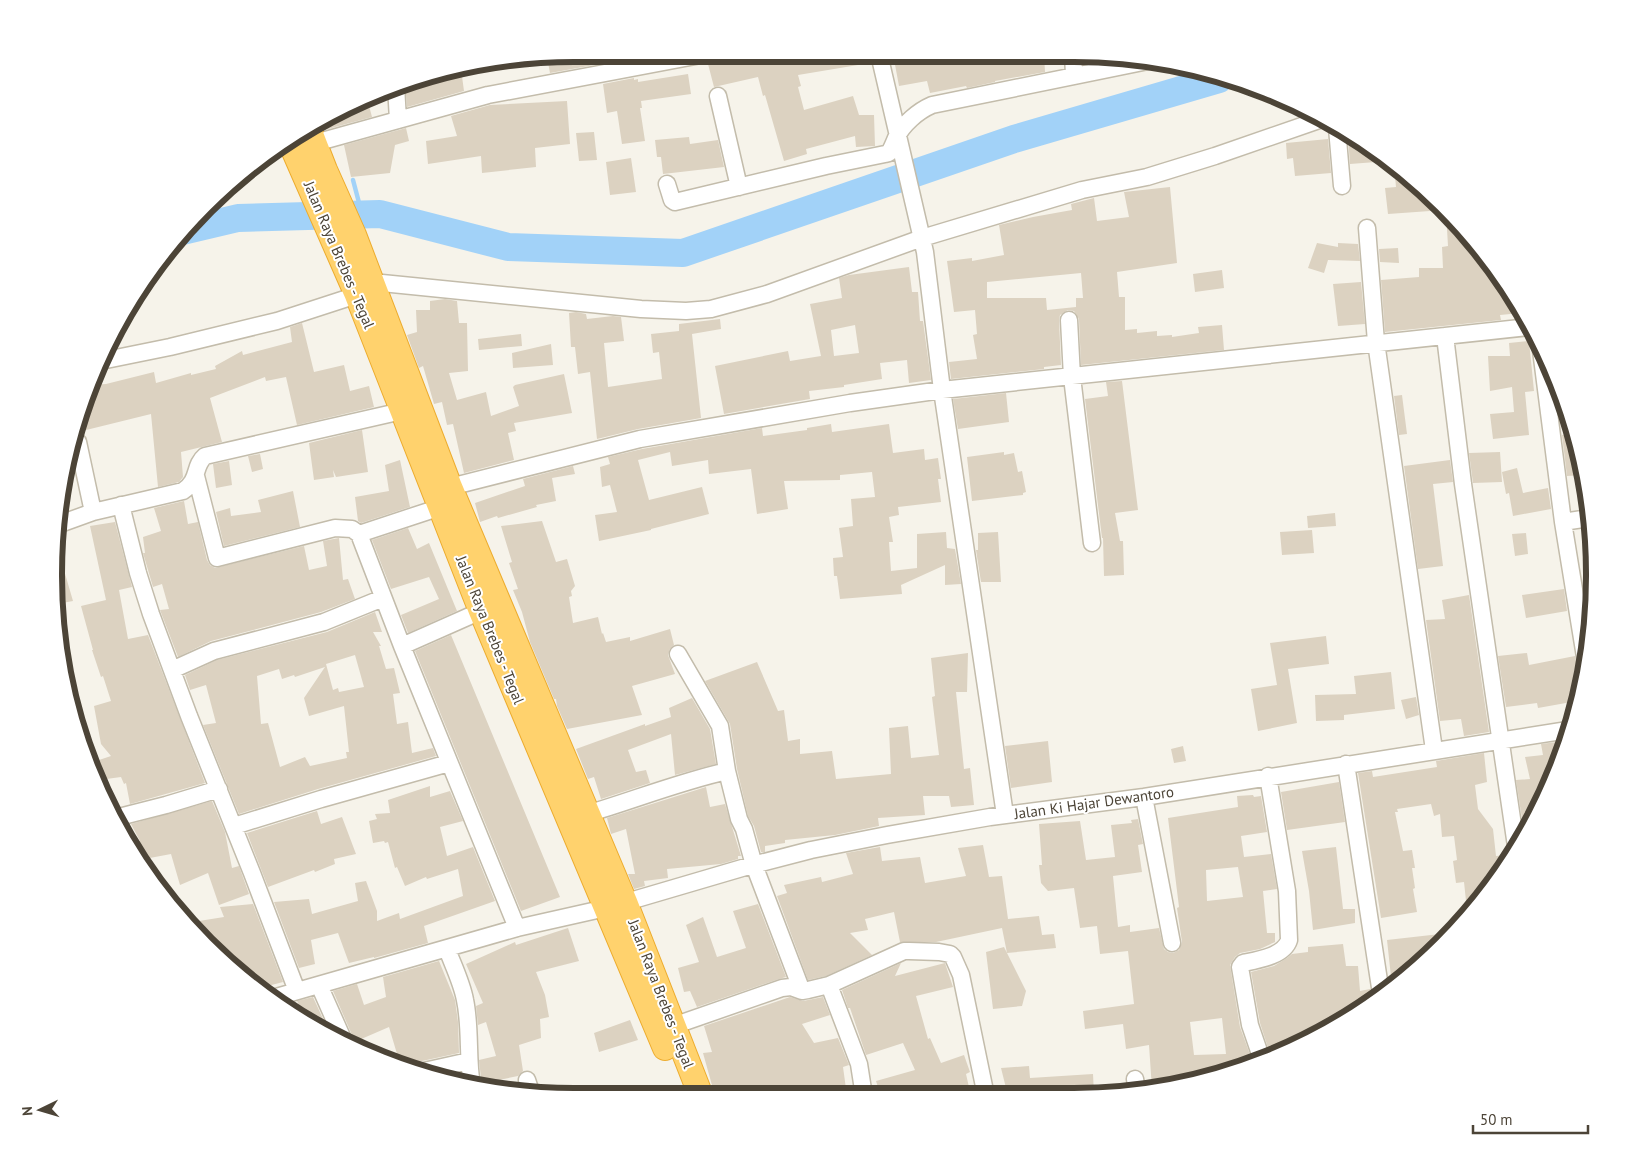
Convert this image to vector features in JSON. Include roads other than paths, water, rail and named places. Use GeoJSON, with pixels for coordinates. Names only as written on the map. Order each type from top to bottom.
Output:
{"type":"FeatureCollection","features":[{"type":"Feature","properties":{"kind":"highway","name":"Jalan Raya Brebes - Tegal"},"geometry":{"type":"LineString","coordinates":[[312,136],[325,170],[345,241],[446,497],[588,814],[615,905],[682,1088]]}},
{"type":"Feature","properties":{"kind":"highway","name":"Jalan Raya Brebes - Tegal"},"geometry":{"type":"LineString","coordinates":[[292,148],[299,164],[345,241]]}},
{"type":"Feature","properties":{"kind":"highway","name":"Jalan Raya Brebes - Tegal"},"geometry":{"type":"LineString","coordinates":[[364,288],[402,411],[446,497],[481,611],[615,905],[673,1026],[698,1088]]}},
{"type":"Feature","properties":{"kind":"street"},"geometry":{"type":"LineString","coordinates":[[312,136],[398,120],[488,95],[631,62]]}},
{"type":"Feature","properties":{"kind":"street"},"geometry":{"type":"LineString","coordinates":[[881,62],[921,232],[942,390],[1005,815]]}},
{"type":"Feature","properties":{"kind":"street"},"geometry":{"type":"LineString","coordinates":[[1073,62],[1074,75]]}},
{"type":"Feature","properties":{"kind":"street"},"geometry":{"type":"LineString","coordinates":[[667,184],[673,202],[889,153],[897,136],[917,114],[924,108],[932,105],[1124,66]]}},
{"type":"Feature","properties":{"kind":"street"},"geometry":{"type":"LineString","coordinates":[[397,95],[398,120]]}},
{"type":"Feature","properties":{"kind":"street"},"geometry":{"type":"LineString","coordinates":[[718,96],[739,186]]}},
{"type":"Feature","properties":{"kind":"street"},"geometry":{"type":"LineString","coordinates":[[111,358],[170,347],[277,321],[364,288],[700,311],[767,294],[921,232],[1082,190],[1146,177],[1215,156],[1313,122]]}},
{"type":"Feature","properties":{"kind":"street"},"geometry":{"type":"LineString","coordinates":[[1338,136],[1342,186]]}},
{"type":"Feature","properties":{"kind":"street"},"geometry":{"type":"LineString","coordinates":[[1367,228],[1376,342],[1434,750]]}},
{"type":"Feature","properties":{"kind":"street"},"geometry":{"type":"LineString","coordinates":[[1069,320],[1072,377],[1092,543]]}},
{"type":"Feature","properties":{"kind":"street"},"geometry":{"type":"LineString","coordinates":[[359,534],[446,497],[640,439],[850,403],[942,390],[1522,328]]}},
{"type":"Feature","properties":{"kind":"street"},"geometry":{"type":"LineString","coordinates":[[1445,336],[1463,484],[1514,835]]}},
{"type":"Feature","properties":{"kind":"street"},"geometry":{"type":"LineString","coordinates":[[1544,375],[1563,522],[1582,636]]}},
{"type":"Feature","properties":{"kind":"street"},"geometry":{"type":"LineString","coordinates":[[66,522],[93,512],[183,491],[192,484],[202,458],[219,451],[402,411]]}},
{"type":"Feature","properties":{"kind":"street"},"geometry":{"type":"LineString","coordinates":[[79,446],[93,512]]}},
{"type":"Feature","properties":{"kind":"street"},"geometry":{"type":"LineString","coordinates":[[196,476],[217,558],[336,528],[352,529],[359,534],[402,646],[517,928]]}},
{"type":"Feature","properties":{"kind":"street"},"geometry":{"type":"LineString","coordinates":[[121,505],[138,573],[172,670],[297,991]]}},
{"type":"Feature","properties":{"kind":"street"},"geometry":{"type":"LineString","coordinates":[[1563,522],[1582,519]]}},
{"type":"Feature","properties":{"kind":"street"},"geometry":{"type":"LineString","coordinates":[[172,670],[214,651],[324,622],[383,598]]}},
{"type":"Feature","properties":{"kind":"street"},"geometry":{"type":"LineString","coordinates":[[402,646],[481,611]]}},
{"type":"Feature","properties":{"kind":"street"},"geometry":{"type":"LineString","coordinates":[[678,654],[720,726],[727,771],[739,819],[744,829],[754,865],[802,991]]}},
{"type":"Feature","properties":{"kind":"street","name":"Jalan Ki Hajar Dewantoro"},"geometry":{"type":"LineString","coordinates":[[282,995],[517,928],[615,905],[811,850],[888,834],[1005,815],[1144,797],[1561,731]]}},
{"type":"Feature","properties":{"kind":"street"},"geometry":{"type":"LineString","coordinates":[[234,826],[449,763]]}},
{"type":"Feature","properties":{"kind":"street"},"geometry":{"type":"LineString","coordinates":[[1346,764],[1380,986]]}},
{"type":"Feature","properties":{"kind":"street"},"geometry":{"type":"LineString","coordinates":[[588,814],[699,777],[727,771]]}},
{"type":"Feature","properties":{"kind":"street"},"geometry":{"type":"LineString","coordinates":[[1259,1052],[1250,1025],[1240,967],[1243,963],[1282,952],[1288,946],[1289,940],[1287,891],[1268,776]]}},
{"type":"Feature","properties":{"kind":"street"},"geometry":{"type":"LineString","coordinates":[[123,816],[218,789]]}},
{"type":"Feature","properties":{"kind":"street"},"geometry":{"type":"LineString","coordinates":[[1144,797],[1172,943]]}},
{"type":"Feature","properties":{"kind":"street"},"geometry":{"type":"LineString","coordinates":[[447,949],[465,1000],[470,1042],[471,1077]]}},
{"type":"Feature","properties":{"kind":"street"},"geometry":{"type":"LineString","coordinates":[[673,1026],[782,988],[792,987],[802,991],[829,984],[904,951],[950,954],[954,957],[961,975],[984,1088]]}},
{"type":"Feature","properties":{"kind":"street"},"geometry":{"type":"LineString","coordinates":[[829,984],[859,1064],[863,1088]]}},
{"type":"Feature","properties":{"kind":"street"},"geometry":{"type":"LineString","coordinates":[[319,985],[339,1030]]}},
{"type":"Feature","properties":{"kind":"street"},"geometry":{"type":"LineString","coordinates":[[436,1068],[469,1061]]}},
{"type":"Feature","properties":{"kind":"waterway"},"geometry":{"type":"LineString","coordinates":[[199,227],[238,218],[380,214],[508,247],[683,253],[1014,139],[1211,81]]}},
{"type":"Feature","properties":{"kind":"waterway"},"geometry":{"type":"LineString","coordinates":[[353,180],[362,214]]}}]}
